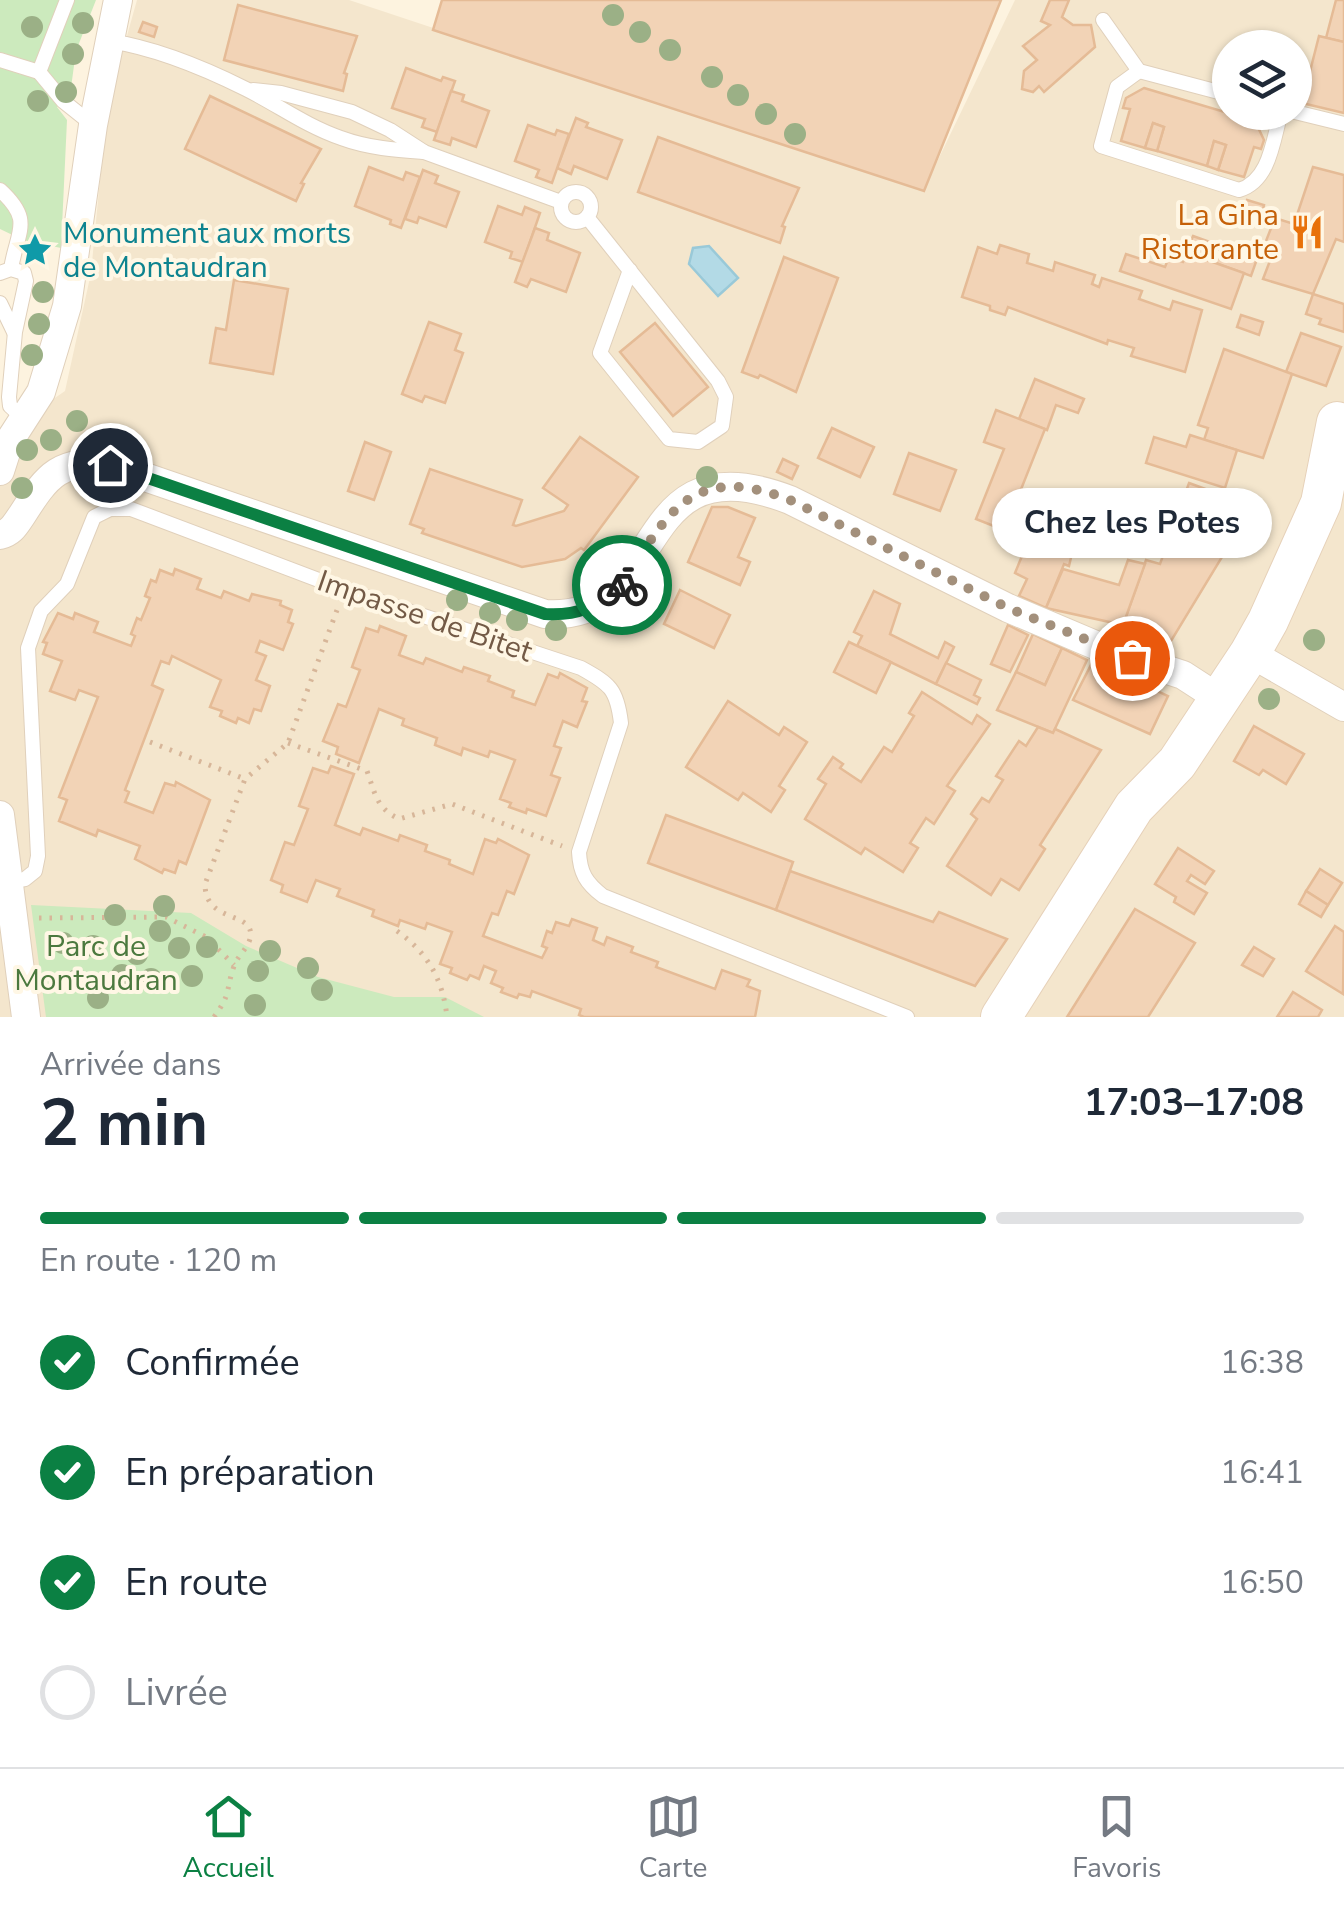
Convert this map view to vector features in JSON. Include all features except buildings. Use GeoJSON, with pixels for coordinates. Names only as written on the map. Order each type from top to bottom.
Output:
{"type":"FeatureCollection","features":[{"type":"Feature","properties":{"kind":"main road"},"geometry":{"type":"LineString","coordinates":[[1002,1017],[1134,807],[1149,762],[1250,653],[1321,503],[1341,413]]}},
{"type":"Feature","properties":{"kind":"main road"},"geometry":{"type":"LineString","coordinates":[[1210,692],[1341,413]]}},
{"type":"Feature","properties":{"kind":"street"},"geometry":{"type":"LineString","coordinates":[[0,471],[10,440],[41,392],[67,306],[93,125],[118,0]]}},
{"type":"Feature","properties":{"kind":"street"},"geometry":{"type":"LineString","coordinates":[[0,536],[10,532],[42,485],[64,466],[82,462],[110,465],[545,614],[565,616],[585,612],[622,586],[660,523],[679,504],[712,488],[738,486],[790,500],[1008,608],[1106,650],[1184,676],[1210,692]]}},
{"type":"Feature","properties":{"kind":"street"},"geometry":{"type":"LineString","coordinates":[[1250,653],[1344,708]]}},
{"type":"Feature","properties":{"kind":"street"},"geometry":{"type":"LineString","coordinates":[[0,815],[26,1017]]}},
{"type":"Feature","properties":{"kind":"lane"},"geometry":{"type":"LineString","coordinates":[[40,72],[67,0]]}},
{"type":"Feature","properties":{"kind":"lane"},"geometry":{"type":"LineString","coordinates":[[1102,20],[1139,70],[1212,90]]}},
{"type":"Feature","properties":{"kind":"lane"},"geometry":{"type":"LineString","coordinates":[[108,41],[146,46],[247,90],[306,124],[344,139],[385,150],[424,152]]}},
{"type":"Feature","properties":{"kind":"lane"},"geometry":{"type":"LineString","coordinates":[[0,60],[40,72],[64,101],[93,125]]}},
{"type":"Feature","properties":{"kind":"lane"},"geometry":{"type":"LineString","coordinates":[[1139,70],[1117,87],[1101,146],[1240,190],[1252,186],[1262,175],[1276,130]]}},
{"type":"Feature","properties":{"kind":"lane"},"geometry":{"type":"LineString","coordinates":[[247,90],[282,93],[352,112],[424,152],[561,202]]}},
{"type":"Feature","properties":{"kind":"lane"},"geometry":{"type":"LineString","coordinates":[[1312,116],[1344,124]]}},
{"type":"Feature","properties":{"kind":"lane"},"geometry":{"type":"LineString","coordinates":[[0,190],[16,204],[21,215],[22,227],[6,271],[24,273],[26,281],[14,332],[9,397],[16,414],[24,420]]}},
{"type":"Feature","properties":{"kind":"lane"},"geometry":{"type":"LineString","coordinates":[[569,192],[582,192],[591,200],[592,213],[587,218],[570,222],[561,214],[561,202],[569,192]]}},
{"type":"Feature","properties":{"kind":"lane"},"geometry":{"type":"LineString","coordinates":[[587,218],[630,270],[718,381],[726,398],[722,426],[698,442],[669,439],[600,354],[630,270]]}},
{"type":"Feature","properties":{"kind":"lane"},"geometry":{"type":"LineString","coordinates":[[0,303],[14,332]]}},
{"type":"Feature","properties":{"kind":"lane","name":"Impasse de Bitet"},"geometry":{"type":"LineString","coordinates":[[8,882],[35,871],[38,856],[28,648],[42,612],[67,584],[94,516],[110,509],[131,508],[345,590],[581,668],[608,683],[618,701],[621,723],[579,852]]}},
{"type":"Feature","properties":{"kind":"lane"},"geometry":{"type":"LineString","coordinates":[[579,852],[580,870],[588,885],[603,896],[907,1017]]}},
{"type":"Feature","properties":{"kind":"path"},"geometry":{"type":"LineString","coordinates":[[214,1017],[228,998],[234,965],[250,940],[250,930],[244,922],[210,906],[205,884],[246,779],[288,742],[345,590]]}},
{"type":"Feature","properties":{"kind":"path"},"geometry":{"type":"LineString","coordinates":[[150,742],[246,779]]}},
{"type":"Feature","properties":{"kind":"path"},"geometry":{"type":"LineString","coordinates":[[288,742],[367,771],[374,798],[386,813],[399,819],[452,804],[579,852]]}},
{"type":"Feature","properties":{"kind":"path"},"geometry":{"type":"LineString","coordinates":[[14,921],[69,916],[166,917],[206,937],[234,965]]}},
{"type":"Feature","properties":{"kind":"path"},"geometry":{"type":"LineString","coordinates":[[396,931],[427,959],[438,978],[448,1017]]}},
{"type":"Feature","properties":{"kind":"shaded area"},"geometry":{"type":"Polygon","coordinates":[[[137,0],[349,0],[923,191],[1015,0],[1344,0],[1344,1017],[0,1017],[0,436],[65,391],[91,273],[107,107],[137,0]]]}},
{"type":"Feature","properties":{"kind":"green space"},"geometry":{"type":"Polygon","coordinates":[[[0,0],[96,0],[76,51],[70,95],[57,107],[67,120],[61,248],[23,240],[0,229],[0,0]]]}},
{"type":"Feature","properties":{"kind":"green space","name":"Parc de Montaudran"},"geometry":{"type":"Polygon","coordinates":[[[31,905],[191,913],[246,946],[318,977],[394,997],[445,997],[484,1017],[46,1017],[31,905]]]}},
{"type":"Feature","properties":{"kind":"water"},"geometry":{"type":"Polygon","coordinates":[[[709,246],[738,278],[718,296],[689,264],[693,248],[709,246]]]}},
{"type":"Feature","properties":{"kind":"way so far"},"geometry":{"type":"LineString","coordinates":[[622,585],[660,523],[679,504],[712,488],[738,486],[790,500],[1008,608],[1132,658]]}},
{"type":"Feature","properties":{"kind":"place","name":"La Gina Ristorante"},"geometry":{"type":"Point","coordinates":[1307,232]}},
{"type":"Feature","properties":{"kind":"place","name":"Monument aux morts de Montaudran"},"geometry":{"type":"Point","coordinates":[35,250]}},
{"type":"Feature","properties":{"kind":"place","name":"Chez les Potes"},"geometry":{"type":"Point","coordinates":[1132,658]}},
{"type":"Feature","properties":{"kind":"route"},"geometry":{"type":"LineString","coordinates":[[110,465],[545,614],[585,612],[622,585]]}}]}
